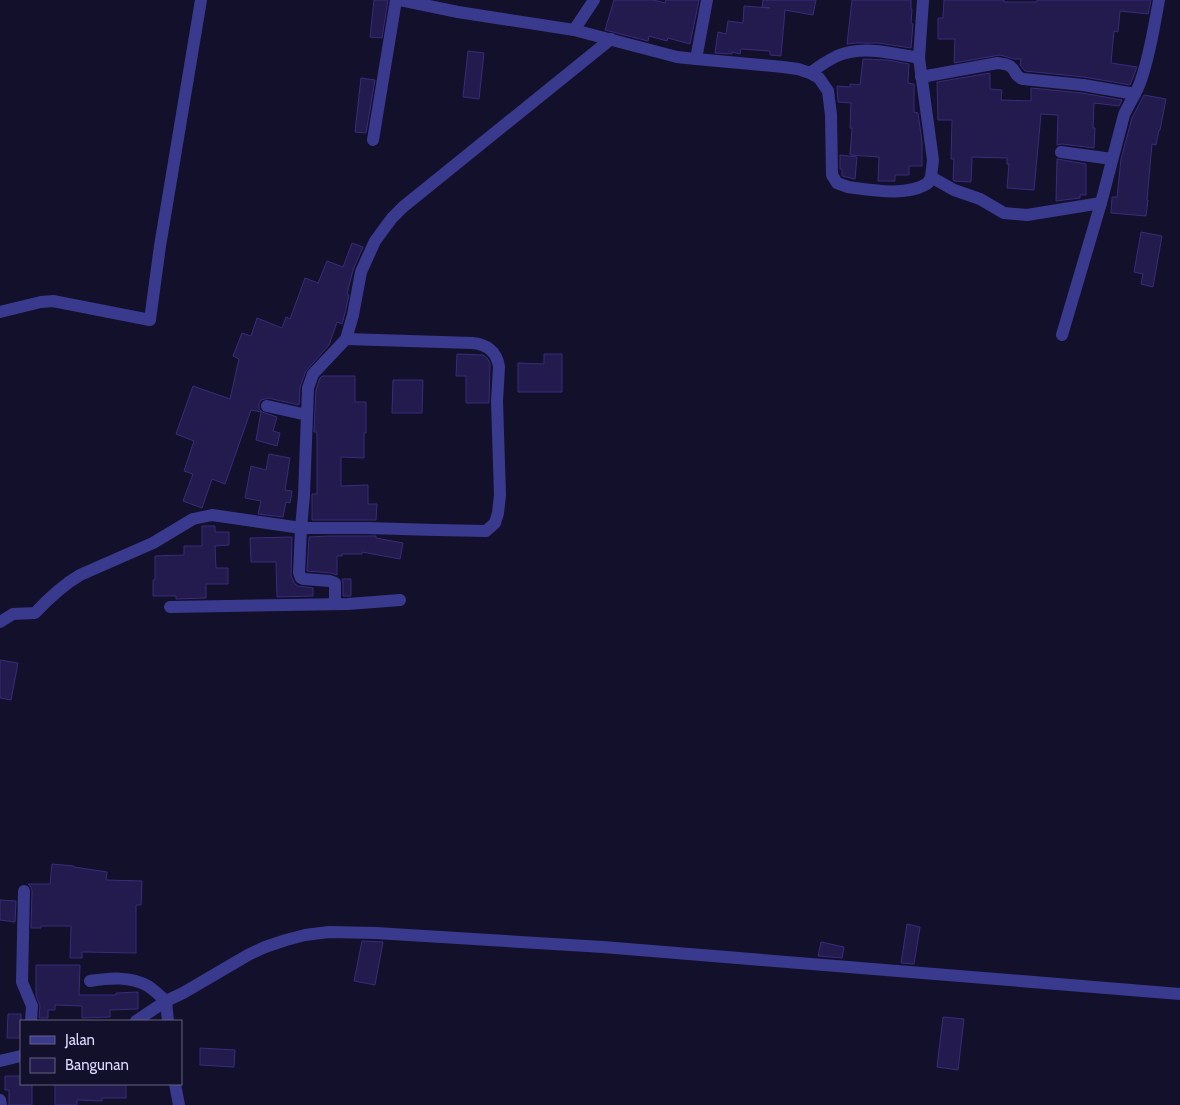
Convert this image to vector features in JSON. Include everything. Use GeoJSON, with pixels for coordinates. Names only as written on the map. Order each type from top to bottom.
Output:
{"type":"FeatureCollection","features":[{"type":"Feature","properties":{"kind":"street"},"geometry":{"type":"LineString","coordinates":[[0,312],[53,301],[150,320],[160,246],[202,0]]}},
{"type":"Feature","properties":{"kind":"street"},"geometry":{"type":"LineString","coordinates":[[373,140],[396,0]]}},
{"type":"Feature","properties":{"kind":"street"},"geometry":{"type":"LineString","coordinates":[[400,0],[458,6],[576,30],[662,54],[696,60],[783,67],[810,73],[819,78],[828,91],[831,171],[837,183],[859,188],[907,191],[918,189],[928,183],[931,178],[933,160],[919,58],[923,0]]}},
{"type":"Feature","properties":{"kind":"street"},"geometry":{"type":"LineString","coordinates":[[576,30],[594,0]]}},
{"type":"Feature","properties":{"kind":"street"},"geometry":{"type":"LineString","coordinates":[[696,60],[707,0]]}},
{"type":"Feature","properties":{"kind":"street"},"geometry":{"type":"LineString","coordinates":[[1062,335],[1101,203],[1124,115],[1141,82],[1159,0]]}},
{"type":"Feature","properties":{"kind":"street"},"geometry":{"type":"LineString","coordinates":[[335,604],[334,582],[304,579],[299,576],[298,570],[304,495],[308,388],[314,374],[346,340],[361,272],[375,242],[392,218],[403,207],[606,38]]}},
{"type":"Feature","properties":{"kind":"street"},"geometry":{"type":"LineString","coordinates":[[810,73],[838,56],[864,50],[882,51],[919,58]]}},
{"type":"Feature","properties":{"kind":"street"},"geometry":{"type":"LineString","coordinates":[[921,77],[998,63],[1011,67],[1016,75],[1023,79],[1083,85],[1135,94]]}},
{"type":"Feature","properties":{"kind":"street"},"geometry":{"type":"LineString","coordinates":[[1061,152],[1112,159]]}},
{"type":"Feature","properties":{"kind":"street"},"geometry":{"type":"LineString","coordinates":[[931,178],[954,190],[980,199],[1004,213],[1027,215],[1101,203]]}},
{"type":"Feature","properties":{"kind":"street"},"geometry":{"type":"LineString","coordinates":[[0,622],[13,614],[35,612],[57,591],[80,575],[153,543],[193,519],[212,515],[301,528],[486,530],[495,523],[500,495],[497,401],[499,366],[497,357],[483,345],[472,343],[346,340]]}},
{"type":"Feature","properties":{"kind":"street"},"geometry":{"type":"LineString","coordinates":[[267,406],[306,414]]}},
{"type":"Feature","properties":{"kind":"street"},"geometry":{"type":"LineString","coordinates":[[170,607],[335,604],[400,600]]}},
{"type":"Feature","properties":{"kind":"street"},"geometry":{"type":"LineString","coordinates":[[24,892],[22,982],[32,1006],[32,1020]]}},
{"type":"Feature","properties":{"kind":"street"},"geometry":{"type":"LineString","coordinates":[[138,1020],[166,1001],[265,947],[305,935],[330,932],[376,933],[603,947],[1180,994]]}},
{"type":"Feature","properties":{"kind":"street"},"geometry":{"type":"LineString","coordinates":[[90,981],[122,978],[135,980],[149,986],[166,1001],[168,1020]]}},
{"type":"Feature","properties":{"kind":"street"},"geometry":{"type":"LineString","coordinates":[[0,1061],[20,1056]]}},
{"type":"Feature","properties":{"kind":"street"},"geometry":{"type":"LineString","coordinates":[[175,1085],[179,1105]]}},
{"type":"Feature","properties":{"kind":"street"},"geometry":{"type":"LineString","coordinates":[[0,1100],[1,1105]]}},
{"type":"Feature","properties":{"kind":"building"},"geometry":{"type":"Polygon","coordinates":[[[374,0],[388,0],[382,38],[370,37],[374,0]]]}},
{"type":"Feature","properties":{"kind":"building"},"geometry":{"type":"Polygon","coordinates":[[[614,0],[654,0],[665,3],[666,0],[699,0],[690,44],[668,38],[667,41],[649,36],[648,41],[605,30],[614,0]]]}},
{"type":"Feature","properties":{"kind":"building"},"geometry":{"type":"Polygon","coordinates":[[[763,0],[816,0],[813,15],[785,10],[781,56],[770,55],[770,51],[741,49],[740,54],[732,52],[732,54],[715,53],[718,32],[726,34],[728,21],[743,23],[744,6],[770,8],[762,7],[763,0]]]}},
{"type":"Feature","properties":{"kind":"building"},"geometry":{"type":"Polygon","coordinates":[[[852,0],[911,0],[911,23],[913,24],[911,48],[878,43],[847,44],[852,0]]]}},
{"type":"Feature","properties":{"kind":"building"},"geometry":{"type":"Polygon","coordinates":[[[944,0],[1037,2],[1037,0],[1151,0],[1148,14],[1120,11],[1118,32],[1114,31],[1111,63],[1137,67],[1130,85],[1084,77],[1025,71],[1020,65],[1021,59],[1000,55],[954,63],[955,39],[938,39],[938,18],[943,18],[944,0]]]}},
{"type":"Feature","properties":{"kind":"building"},"geometry":{"type":"Polygon","coordinates":[[[468,51],[484,53],[479,99],[463,97],[468,51]]]}},
{"type":"Feature","properties":{"kind":"building"},"geometry":{"type":"Polygon","coordinates":[[[863,59],[887,60],[909,64],[908,83],[914,84],[914,112],[918,113],[922,142],[922,166],[909,166],[909,175],[895,175],[895,181],[878,181],[879,157],[850,155],[851,103],[838,102],[837,86],[850,87],[850,84],[860,85],[863,59]]]}},
{"type":"Feature","properties":{"kind":"building"},"geometry":{"type":"Polygon","coordinates":[[[990,73],[990,89],[1002,90],[1001,100],[1031,101],[1031,88],[1082,93],[1122,100],[1119,106],[1094,103],[1094,148],[1057,145],[1058,115],[1041,114],[1034,190],[1007,188],[1009,164],[1007,164],[1007,158],[972,157],[971,182],[954,181],[954,159],[951,159],[952,120],[938,120],[937,82],[990,73]]]}},
{"type":"Feature","properties":{"kind":"building"},"geometry":{"type":"Polygon","coordinates":[[[361,78],[375,80],[366,133],[355,132],[361,78]]]}},
{"type":"Feature","properties":{"kind":"building"},"geometry":{"type":"Polygon","coordinates":[[[1144,95],[1166,99],[1156,145],[1152,144],[1146,216],[1111,213],[1112,197],[1117,197],[1121,159],[1132,118],[1144,95]]]}},
{"type":"Feature","properties":{"kind":"building"},"geometry":{"type":"Polygon","coordinates":[[[840,155],[857,157],[855,179],[842,176],[840,155]]]}},
{"type":"Feature","properties":{"kind":"building"},"geometry":{"type":"Polygon","coordinates":[[[1057,159],[1086,164],[1086,195],[1080,195],[1080,198],[1056,201],[1057,159]]]}},
{"type":"Feature","properties":{"kind":"building"},"geometry":{"type":"Polygon","coordinates":[[[1141,232],[1162,236],[1153,287],[1141,284],[1143,274],[1134,272],[1141,232]]]}},
{"type":"Feature","properties":{"kind":"building"},"geometry":{"type":"Polygon","coordinates":[[[352,243],[363,247],[353,270],[342,324],[337,322],[329,345],[306,371],[300,387],[299,405],[268,398],[261,400],[259,404],[259,409],[262,412],[277,417],[273,431],[280,433],[277,446],[256,440],[261,412],[251,410],[225,484],[212,479],[202,508],[183,501],[193,474],[184,471],[194,441],[176,434],[193,386],[230,399],[239,359],[233,356],[242,333],[251,336],[257,318],[282,328],[286,317],[290,319],[305,278],[318,283],[327,261],[343,267],[352,243]]]}},
{"type":"Feature","properties":{"kind":"building"},"geometry":{"type":"Polygon","coordinates":[[[457,354],[483,355],[487,358],[490,363],[489,403],[466,403],[466,376],[456,376],[457,354]]]}},
{"type":"Feature","properties":{"kind":"building"},"geometry":{"type":"Polygon","coordinates":[[[544,354],[562,354],[562,392],[518,392],[518,363],[544,364],[544,354]]]}},
{"type":"Feature","properties":{"kind":"building"},"geometry":{"type":"Polygon","coordinates":[[[322,376],[355,376],[355,402],[366,402],[364,458],[341,457],[341,486],[368,485],[368,504],[377,504],[376,520],[312,520],[312,494],[317,494],[317,432],[314,432],[316,390],[322,376]]]}},
{"type":"Feature","properties":{"kind":"building"},"geometry":{"type":"Polygon","coordinates":[[[393,380],[423,380],[422,413],[392,413],[393,380]]]}},
{"type":"Feature","properties":{"kind":"building"},"geometry":{"type":"Polygon","coordinates":[[[269,454],[290,458],[285,490],[292,491],[290,503],[286,502],[283,517],[258,514],[261,501],[245,498],[251,466],[266,470],[269,454]]]}},
{"type":"Feature","properties":{"kind":"building"},"geometry":{"type":"Polygon","coordinates":[[[202,526],[215,526],[215,532],[229,532],[229,545],[215,546],[216,568],[228,568],[228,584],[206,584],[206,598],[176,599],[176,596],[153,596],[155,556],[184,555],[184,546],[202,546],[202,526]]]}},
{"type":"Feature","properties":{"kind":"building"},"geometry":{"type":"Polygon","coordinates":[[[376,536],[376,538],[403,543],[400,559],[362,552],[362,554],[342,554],[342,556],[337,556],[337,575],[307,571],[309,537],[376,536]]]}},
{"type":"Feature","properties":{"kind":"building"},"geometry":{"type":"Polygon","coordinates":[[[292,537],[291,576],[298,586],[313,588],[313,596],[277,597],[276,562],[251,562],[250,538],[292,537]]]}},
{"type":"Feature","properties":{"kind":"building"},"geometry":{"type":"Polygon","coordinates":[[[342,579],[351,579],[351,596],[343,596],[342,579]]]}},
{"type":"Feature","properties":{"kind":"building"},"geometry":{"type":"Polygon","coordinates":[[[0,660],[18,663],[11,700],[0,698],[0,660]]]}},
{"type":"Feature","properties":{"kind":"building"},"geometry":{"type":"Polygon","coordinates":[[[52,864],[107,872],[106,880],[142,881],[141,905],[136,905],[136,953],[82,952],[82,958],[70,958],[71,926],[31,928],[32,891],[28,884],[50,884],[52,864]]]}},
{"type":"Feature","properties":{"kind":"building"},"geometry":{"type":"Polygon","coordinates":[[[0,900],[16,901],[15,922],[0,920],[0,900]]]}},
{"type":"Feature","properties":{"kind":"building"},"geometry":{"type":"Polygon","coordinates":[[[907,924],[920,927],[914,964],[901,963],[907,924]]]}},
{"type":"Feature","properties":{"kind":"building"},"geometry":{"type":"Polygon","coordinates":[[[362,941],[383,942],[375,985],[354,981],[362,941]]]}},
{"type":"Feature","properties":{"kind":"building"},"geometry":{"type":"Polygon","coordinates":[[[821,942],[844,947],[842,958],[818,956],[821,942]]]}},
{"type":"Feature","properties":{"kind":"building"},"geometry":{"type":"Polygon","coordinates":[[[36,965],[80,965],[79,995],[116,995],[116,993],[138,992],[138,1009],[110,1010],[110,1017],[82,1018],[82,1006],[55,1005],[55,1010],[48,1010],[48,1018],[39,1018],[40,1006],[36,995],[36,965]]]}},
{"type":"Feature","properties":{"kind":"building"},"geometry":{"type":"Polygon","coordinates":[[[8,1014],[21,1014],[20,1038],[7,1038],[8,1014]]]}},
{"type":"Feature","properties":{"kind":"building"},"geometry":{"type":"Polygon","coordinates":[[[943,1017],[964,1019],[958,1070],[937,1067],[943,1017]]]}},
{"type":"Feature","properties":{"kind":"building"},"geometry":{"type":"Polygon","coordinates":[[[200,1048],[235,1050],[234,1067],[200,1065],[200,1048]]]}},
{"type":"Feature","properties":{"kind":"building"},"geometry":{"type":"Polygon","coordinates":[[[5,1076],[20,1076],[20,1085],[32,1085],[32,1105],[9,1105],[9,1090],[5,1090],[5,1076]]]}},
{"type":"Feature","properties":{"kind":"building"},"geometry":{"type":"Polygon","coordinates":[[[55,1085],[126,1085],[126,1098],[102,1098],[102,1101],[77,1100],[77,1105],[55,1105],[55,1085]]]}}]}
